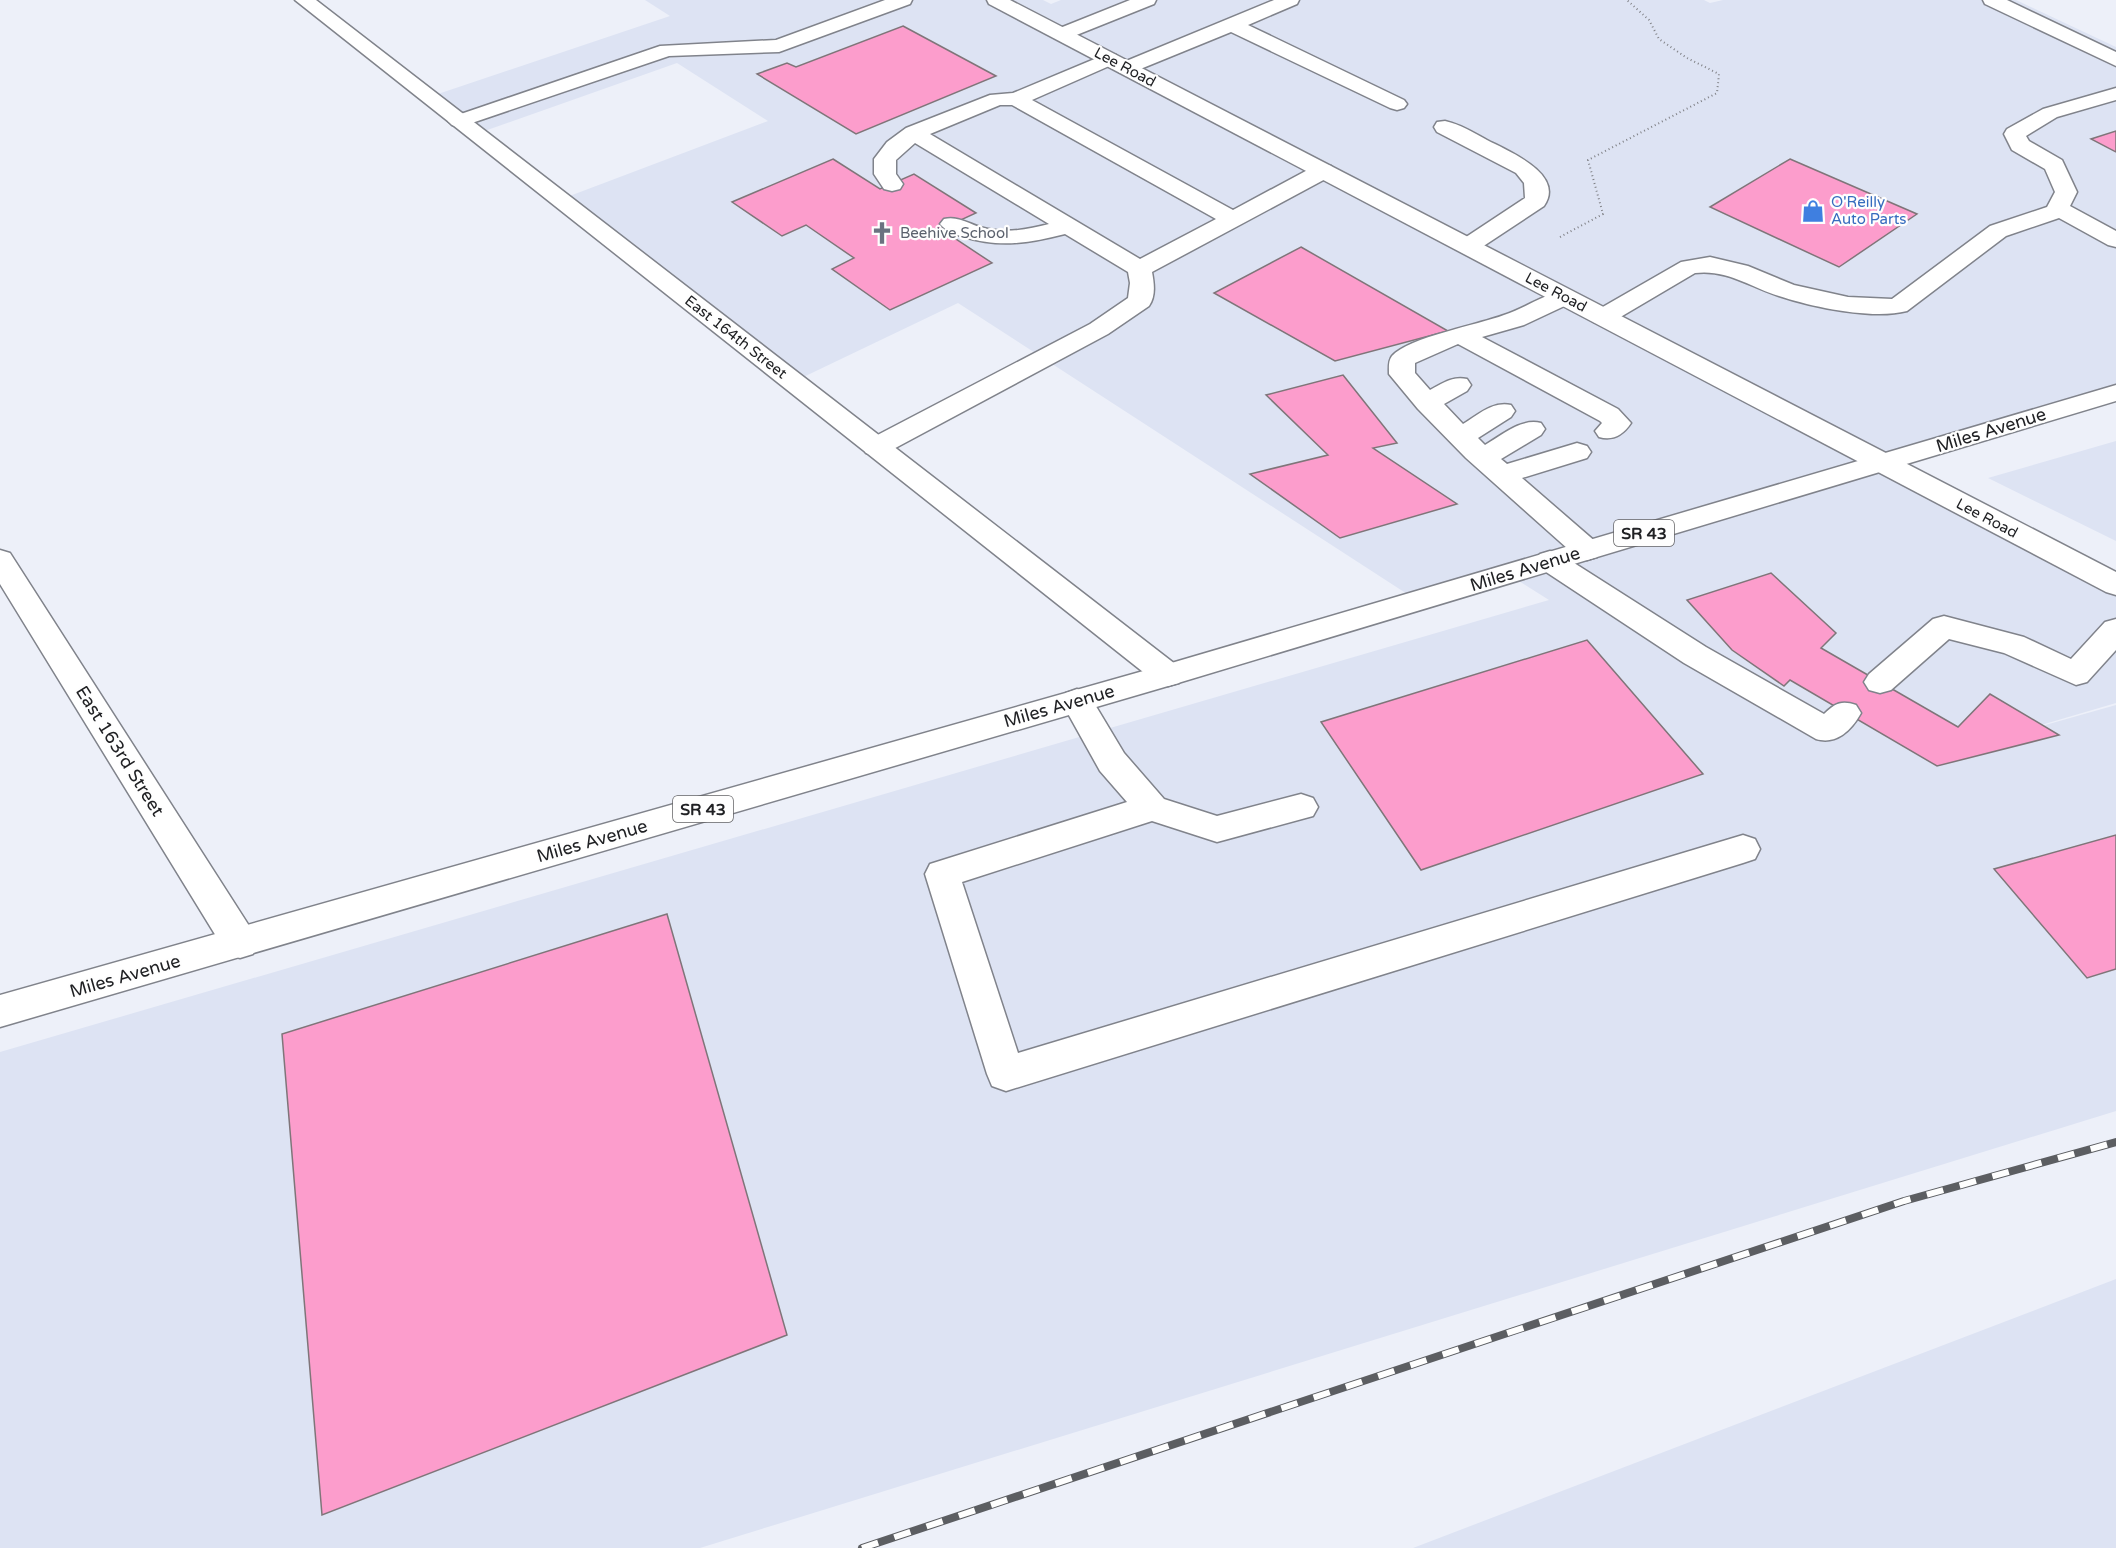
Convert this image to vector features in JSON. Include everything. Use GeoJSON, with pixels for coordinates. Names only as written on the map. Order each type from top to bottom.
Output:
{"type":"FeatureCollection","features":[{"type":"Feature","properties":{"kind":"main road","name":"East 164th Street"},"geometry":{"type":"LineString","coordinates":[[304,0],[1168,675]]}},
{"type":"Feature","properties":{"kind":"main road"},"geometry":{"type":"LineString","coordinates":[[459,121],[668,50],[779,46],[903,0]]}},
{"type":"Feature","properties":{"kind":"main road","name":"Lee Road"},"geometry":{"type":"LineString","coordinates":[[996,0],[2116,585]]}},
{"type":"Feature","properties":{"kind":"main road"},"geometry":{"type":"LineString","coordinates":[[1062,34],[1147,0]]}},
{"type":"Feature","properties":{"kind":"main road"},"geometry":{"type":"LineString","coordinates":[[892,184],[885,174],[885,159],[895,147],[914,133],[997,99],[1016,99],[1232,25],[1290,0]]}},
{"type":"Feature","properties":{"kind":"main road"},"geometry":{"type":"LineString","coordinates":[[1992,0],[2116,60]]}},
{"type":"Feature","properties":{"kind":"main road"},"geometry":{"type":"LineString","coordinates":[[1232,25],[1397,104]]}},
{"type":"Feature","properties":{"kind":"main road"},"geometry":{"type":"LineString","coordinates":[[2056,211],[2066,192],[2054,165],[2020,145],[2015,134],[2027,123],[2044,114],[2116,94]]}},
{"type":"Feature","properties":{"kind":"main road"},"geometry":{"type":"LineString","coordinates":[[1016,99],[1233,219]]}},
{"type":"Feature","properties":{"kind":"main road"},"geometry":{"type":"LineString","coordinates":[[1445,127],[1524,168],[1534,178],[1538,190],[1536,201],[1468,246]]}},
{"type":"Feature","properties":{"kind":"main road"},"geometry":{"type":"LineString","coordinates":[[876,447],[1099,329],[1140,301],[1142,283],[1139,269],[914,133]]}},
{"type":"Feature","properties":{"kind":"main road"},"geometry":{"type":"LineString","coordinates":[[1139,269],[1323,171]]}},
{"type":"Feature","properties":{"kind":"main road"},"geometry":{"type":"LineString","coordinates":[[1603,317],[1689,267],[1710,264],[1740,271],[1787,291],[1848,304],[1898,306],[1998,231],[2061,210],[2116,240]]}},
{"type":"Feature","properties":{"kind":"main road"},"geometry":{"type":"LineString","coordinates":[[952,224],[971,234],[996,239],[1025,238],[1069,226]]}},
{"type":"Feature","properties":{"kind":"main road"},"geometry":{"type":"LineString","coordinates":[[1564,297],[1511,321],[1459,335],[1417,351],[1402,360],[1402,374],[1461,437],[1587,550]]}},
{"type":"Feature","properties":{"kind":"main road"},"geometry":{"type":"LineString","coordinates":[[1459,335],[1495,360],[1540,385],[1576,404],[1609,415],[1618,423],[1608,431]]}},
{"type":"Feature","properties":{"kind":"main road"},"geometry":{"type":"LineString","coordinates":[[1427,402],[1458,385]]}},
{"type":"Feature","properties":{"kind":"main road","name":"Miles Avenue"},"geometry":{"type":"LineString","coordinates":[[0,1011],[1168,675],[2116,393]]}},
{"type":"Feature","properties":{"kind":"main road"},"geometry":{"type":"LineString","coordinates":[[1461,437],[1502,411]]}},
{"type":"Feature","properties":{"kind":"main road"},"geometry":{"type":"LineString","coordinates":[[1492,466],[1533,429]]}},
{"type":"Feature","properties":{"kind":"main road"},"geometry":{"type":"LineString","coordinates":[[1492,466],[1577,452]]}},
{"type":"Feature","properties":{"kind":"main road","name":"East 163rd Street"},"geometry":{"type":"LineString","coordinates":[[0,560],[240,943]]}},
{"type":"Feature","properties":{"kind":"main road"},"geometry":{"type":"LineString","coordinates":[[1550,561],[1695,655],[1827,730],[1845,713]]}},
{"type":"Feature","properties":{"kind":"main road"},"geometry":{"type":"LineString","coordinates":[[1880,682],[1944,627],[2013,645],[2076,674],[2116,630]]}},
{"type":"Feature","properties":{"kind":"main road"},"geometry":{"type":"LineString","coordinates":[[1077,701],[1112,762],[1152,808],[1217,829],[1301,807]]}},
{"type":"Feature","properties":{"kind":"main road"},"geometry":{"type":"LineString","coordinates":[[1152,808],[942,874],[1006,1074],[1743,849]]}},
{"type":"Feature","properties":{"kind":"path"},"geometry":{"type":"LineString","coordinates":[[1552,242],[1603,214],[1588,160],[1717,93],[1719,74],[1687,58],[1659,39],[1649,20],[1627,0]]}},
{"type":"Feature","properties":{"kind":"shaded area"},"geometry":{"type":"Polygon","coordinates":[[[645,0],[1043,0],[1051,4],[1061,0],[1704,0],[1710,3],[1723,0],[2016,0],[2116,47],[2116,393],[1883,462],[2116,585],[2116,703],[1946,753],[2116,705],[2116,1111],[700,1548],[0,1548],[0,1052],[1549,600],[1508,574],[1418,601],[958,303],[793,382],[559,200],[768,121],[677,63],[476,134],[429,97],[670,16],[645,0]]]}},
{"type":"Feature","properties":{"kind":"shaded area"},"geometry":{"type":"Polygon","coordinates":[[[2116,441],[2116,541],[1988,478],[2116,441]]]}},
{"type":"Feature","properties":{"kind":"shaded area"},"geometry":{"type":"Polygon","coordinates":[[[2116,1279],[2116,1548],[1413,1548],[2116,1279]]]}},
{"type":"Feature","properties":{"kind":"building"},"geometry":{"type":"Polygon","coordinates":[[[903,26],[996,76],[856,134],[757,74],[787,63],[796,67],[903,26]]]}},
{"type":"Feature","properties":{"kind":"building"},"geometry":{"type":"Polygon","coordinates":[[[2116,131],[2116,152],[2091,139],[2116,131]]]}},
{"type":"Feature","properties":{"kind":"building","name":"Beehive School"},"geometry":{"type":"Polygon","coordinates":[[[833,159],[880,189],[914,174],[976,213],[941,229],[992,263],[890,310],[832,269],[854,258],[806,225],[782,236],[732,202],[833,159]]]}},
{"type":"Feature","properties":{"kind":"building","name":"O'Reilly Auto Parts"},"geometry":{"type":"Polygon","coordinates":[[[1790,159],[1917,214],[1839,267],[1710,207],[1790,159]]]}},
{"type":"Feature","properties":{"kind":"building"},"geometry":{"type":"Polygon","coordinates":[[[1301,247],[1448,331],[1335,361],[1214,293],[1301,247]]]}},
{"type":"Feature","properties":{"kind":"building"},"geometry":{"type":"Polygon","coordinates":[[[1343,375],[1397,443],[1373,448],[1457,504],[1340,538],[1250,474],[1328,455],[1266,395],[1343,375]]]}},
{"type":"Feature","properties":{"kind":"building"},"geometry":{"type":"Polygon","coordinates":[[[1771,573],[1836,633],[1821,648],[1958,727],[1990,694],[2059,735],[1937,766],[1790,680],[1784,686],[1732,650],[1687,600],[1771,573]]]}},
{"type":"Feature","properties":{"kind":"building"},"geometry":{"type":"Polygon","coordinates":[[[1587,640],[1703,774],[1421,870],[1321,722],[1587,640]]]}},
{"type":"Feature","properties":{"kind":"building"},"geometry":{"type":"Polygon","coordinates":[[[2116,835],[2116,969],[2087,978],[1994,869],[2116,835]]]}},
{"type":"Feature","properties":{"kind":"building"},"geometry":{"type":"Polygon","coordinates":[[[667,914],[787,1335],[322,1515],[282,1034],[667,914]]]}},
{"type":"Feature","properties":{"kind":"railway"},"geometry":{"type":"LineString","coordinates":[[862,1548],[1904,1201],[2116,1142]]}},
{"type":"Feature","properties":{"kind":"place","name":"O'Reilly Auto Parts"},"geometry":{"type":"Point","coordinates":[1813,211]}},
{"type":"Feature","properties":{"kind":"place","name":"Beehive School"},"geometry":{"type":"Point","coordinates":[882,233]}}]}
